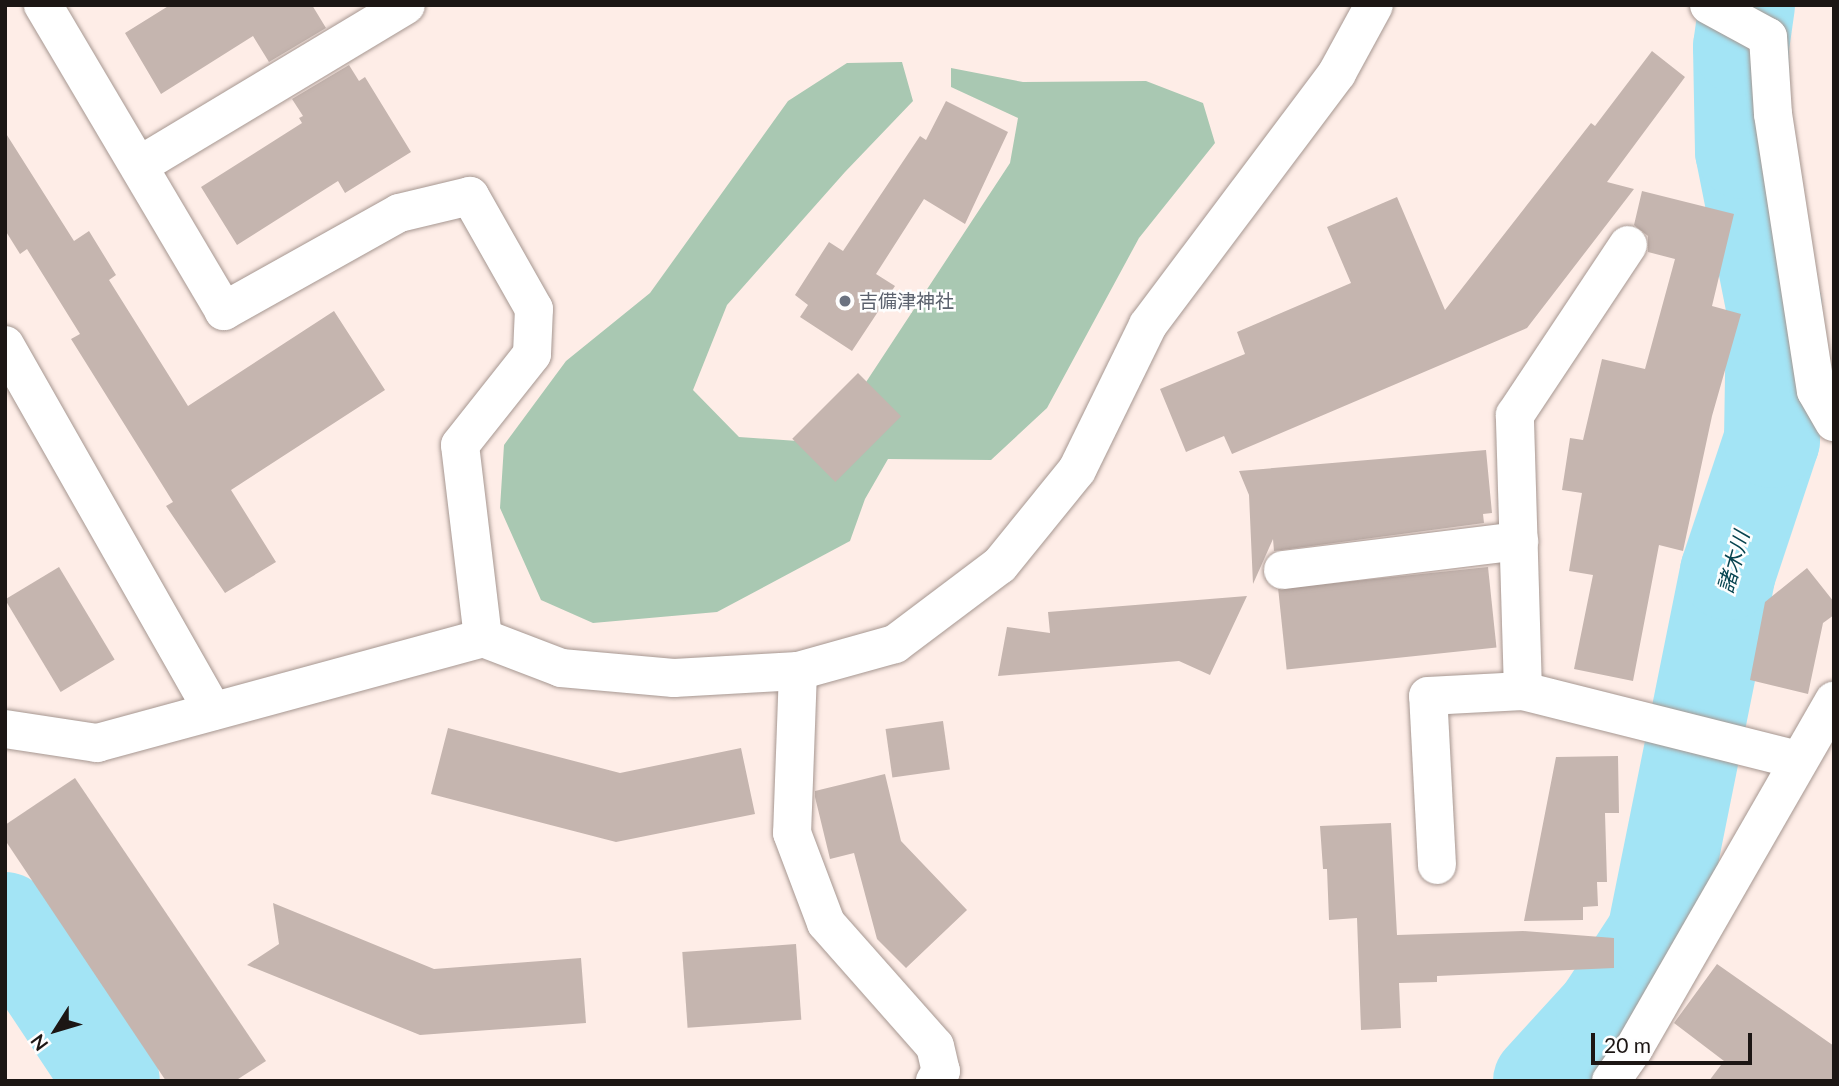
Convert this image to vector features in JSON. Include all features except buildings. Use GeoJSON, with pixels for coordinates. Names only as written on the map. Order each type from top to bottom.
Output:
{"type":"FeatureCollection","features":[{"type":"Feature","properties":{"kind":"street"},"geometry":{"type":"LineString","coordinates":[[141,165],[406,5]]}},
{"type":"Feature","properties":{"kind":"street"},"geometry":{"type":"LineString","coordinates":[[5,729],[97,743],[483,638],[561,668],[674,678],[798,671],[894,644],[1000,565],[1077,470],[1148,325],[1337,72],[1374,5]]}},
{"type":"Feature","properties":{"kind":"street"},"geometry":{"type":"LineString","coordinates":[[1709,5],[1768,37],[1773,114],[1816,391],[1834,422]]}},
{"type":"Feature","properties":{"kind":"street"},"geometry":{"type":"LineString","coordinates":[[52,20],[141,165],[224,311],[399,213],[470,196],[534,309],[532,354],[460,445],[483,638]]}},
{"type":"Feature","properties":{"kind":"street"},"geometry":{"type":"LineString","coordinates":[[1523,691],[1515,415],[1628,245]]}},
{"type":"Feature","properties":{"kind":"street"},"geometry":{"type":"LineString","coordinates":[[5,345],[213,711]]}},
{"type":"Feature","properties":{"kind":"street"},"geometry":{"type":"LineString","coordinates":[[1283,570],[1519,541]]}},
{"type":"Feature","properties":{"kind":"street"},"geometry":{"type":"LineString","coordinates":[[798,671],[792,833],[826,923],[935,1046],[941,1070],[935,1081]]}},
{"type":"Feature","properties":{"kind":"street"},"geometry":{"type":"LineString","coordinates":[[1437,865],[1428,696],[1523,691],[1798,760]]}},
{"type":"Feature","properties":{"kind":"street"},"geometry":{"type":"LineString","coordinates":[[1611,1081],[1633,1050],[1834,701]]}},
{"type":"Feature","properties":{"kind":"green space"},"geometry":{"type":"Polygon","coordinates":[[[902,62],[913,101],[845,172],[727,305],[693,390],[739,437],[826,443],[1010,163],[1018,118],[951,87],[951,68],[1023,82],[1146,81],[1203,103],[1215,143],[1139,238],[1047,408],[991,460],[888,459],[865,499],[850,541],[717,612],[593,623],[541,600],[500,508],[504,445],[566,361],[650,293],[788,101],[847,63],[902,62]]]}},
{"type":"Feature","properties":{"kind":"waterway","name":"諸木川"},"geometry":{"type":"LineString","coordinates":[[1541,1081],[1604,1012],[1655,934],[1728,572],[1772,440],[1774,306],[1743,151],[1741,47],[1747,5]]}},
{"type":"Feature","properties":{"kind":"waterway"},"geometry":{"type":"LineString","coordinates":[[5,920],[112,1081]]}},
{"type":"Feature","properties":{"kind":"place","name":"吉備津神社"},"geometry":{"type":"Point","coordinates":[845,301]}}]}
